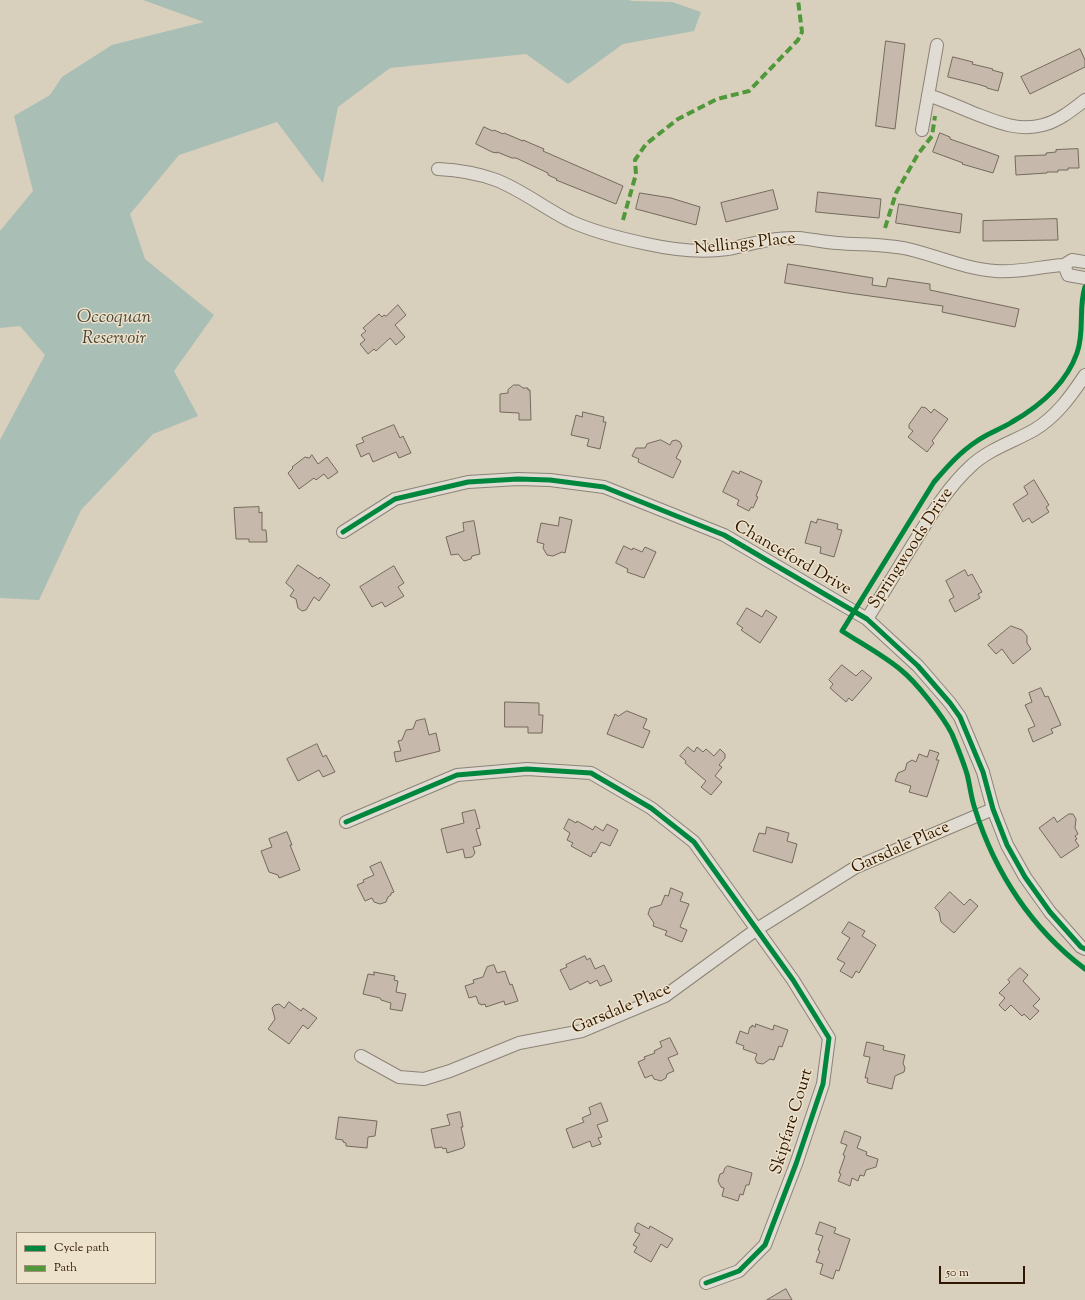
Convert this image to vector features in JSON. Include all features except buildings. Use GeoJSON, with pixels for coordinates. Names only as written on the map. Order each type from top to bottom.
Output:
{"type":"FeatureCollection","features":[{"type":"Feature","properties":{"kind":"street"},"geometry":{"type":"LineString","coordinates":[[922,130],[937,45]]}},
{"type":"Feature","properties":{"kind":"street"},"geometry":{"type":"LineString","coordinates":[[928,95],[1002,124],[1016,127],[1044,125],[1071,111],[1085,100]]}},
{"type":"Feature","properties":{"kind":"street","name":"Nellings Place"},"geometry":{"type":"LineString","coordinates":[[438,169],[455,170],[497,180],[570,221],[626,239],[680,250],[728,249],[776,238],[799,238],[907,248],[930,254],[959,265],[999,272],[1064,265],[1072,260],[1085,262]]}},
{"type":"Feature","properties":{"kind":"street"},"geometry":{"type":"LineString","coordinates":[[1064,265],[1068,275],[1085,278]]}},
{"type":"Feature","properties":{"kind":"street","name":"Springwoods Drive"},"geometry":{"type":"LineString","coordinates":[[867,619],[934,511],[960,477],[972,465],[994,450],[1035,429],[1051,417],[1064,406],[1085,375]]}},
{"type":"Feature","properties":{"kind":"street","name":"Chanceford Drive"},"geometry":{"type":"LineString","coordinates":[[343,532],[395,499],[468,482],[518,479],[550,480],[604,487],[724,535],[867,619],[918,666],[960,717],[983,772],[993,809],[1007,845],[1025,877],[1050,912],[1081,947],[1085,949]]}},
{"type":"Feature","properties":{"kind":"street","name":"Skipfare Court"},"geometry":{"type":"LineString","coordinates":[[346,822],[457,775],[527,769],[591,773],[651,808],[694,842],[793,980],[829,1038],[822,1084],[796,1164],[765,1245],[739,1271],[706,1283]]}},
{"type":"Feature","properties":{"kind":"street","name":"Garsdale Place"},"geometry":{"type":"LineString","coordinates":[[361,1056],[399,1077],[424,1079],[450,1071],[519,1044],[582,1031],[665,996],[757,929],[856,866],[993,809]]}},
{"type":"Feature","properties":{"kind":"water","name":"Occoquan Reservoir"},"geometry":{"type":"Polygon","coordinates":[[[143,0],[628,0],[672,2],[701,12],[694,31],[623,44],[568,84],[526,54],[390,68],[338,107],[323,183],[277,122],[179,155],[130,214],[145,259],[214,315],[174,371],[198,416],[153,434],[81,510],[39,600],[0,598],[0,440],[45,355],[20,326],[0,328],[0,231],[33,191],[14,116],[50,95],[62,77],[112,45],[204,22],[143,0]]]}},
{"type":"Feature","properties":{"kind":"marked path"},"geometry":{"type":"LineString","coordinates":[[623,220],[636,174],[635,160],[646,144],[678,119],[717,99],[749,91],[798,40],[802,32],[798,0]]}},
{"type":"Feature","properties":{"kind":"marked path"},"geometry":{"type":"LineString","coordinates":[[885,228],[896,193],[918,154],[932,136],[935,116]]}},
{"type":"Feature","properties":{"kind":"cycle path"},"geometry":{"type":"LineString","coordinates":[[1085,287],[1082,303],[1081,336],[1077,353],[1066,375],[1051,393],[1032,409],[971,445],[939,476],[842,631],[880,654],[901,670],[936,709],[952,734],[967,774],[974,805],[983,833],[1005,877],[1032,918],[1048,936],[1085,969]]}},
{"type":"Feature","properties":{"kind":"cycle path"},"geometry":{"type":"LineString","coordinates":[[343,532],[395,499],[468,482],[518,479],[550,480],[604,487],[724,535],[867,619],[918,666],[960,717],[983,772],[993,809],[1007,845],[1025,877],[1050,912],[1081,947],[1085,949]]}},
{"type":"Feature","properties":{"kind":"cycle path"},"geometry":{"type":"LineString","coordinates":[[346,822],[457,775],[527,769],[591,773],[651,808],[694,842],[793,980],[829,1038],[823,1084],[796,1164],[765,1245],[739,1271],[706,1283]]}}]}
